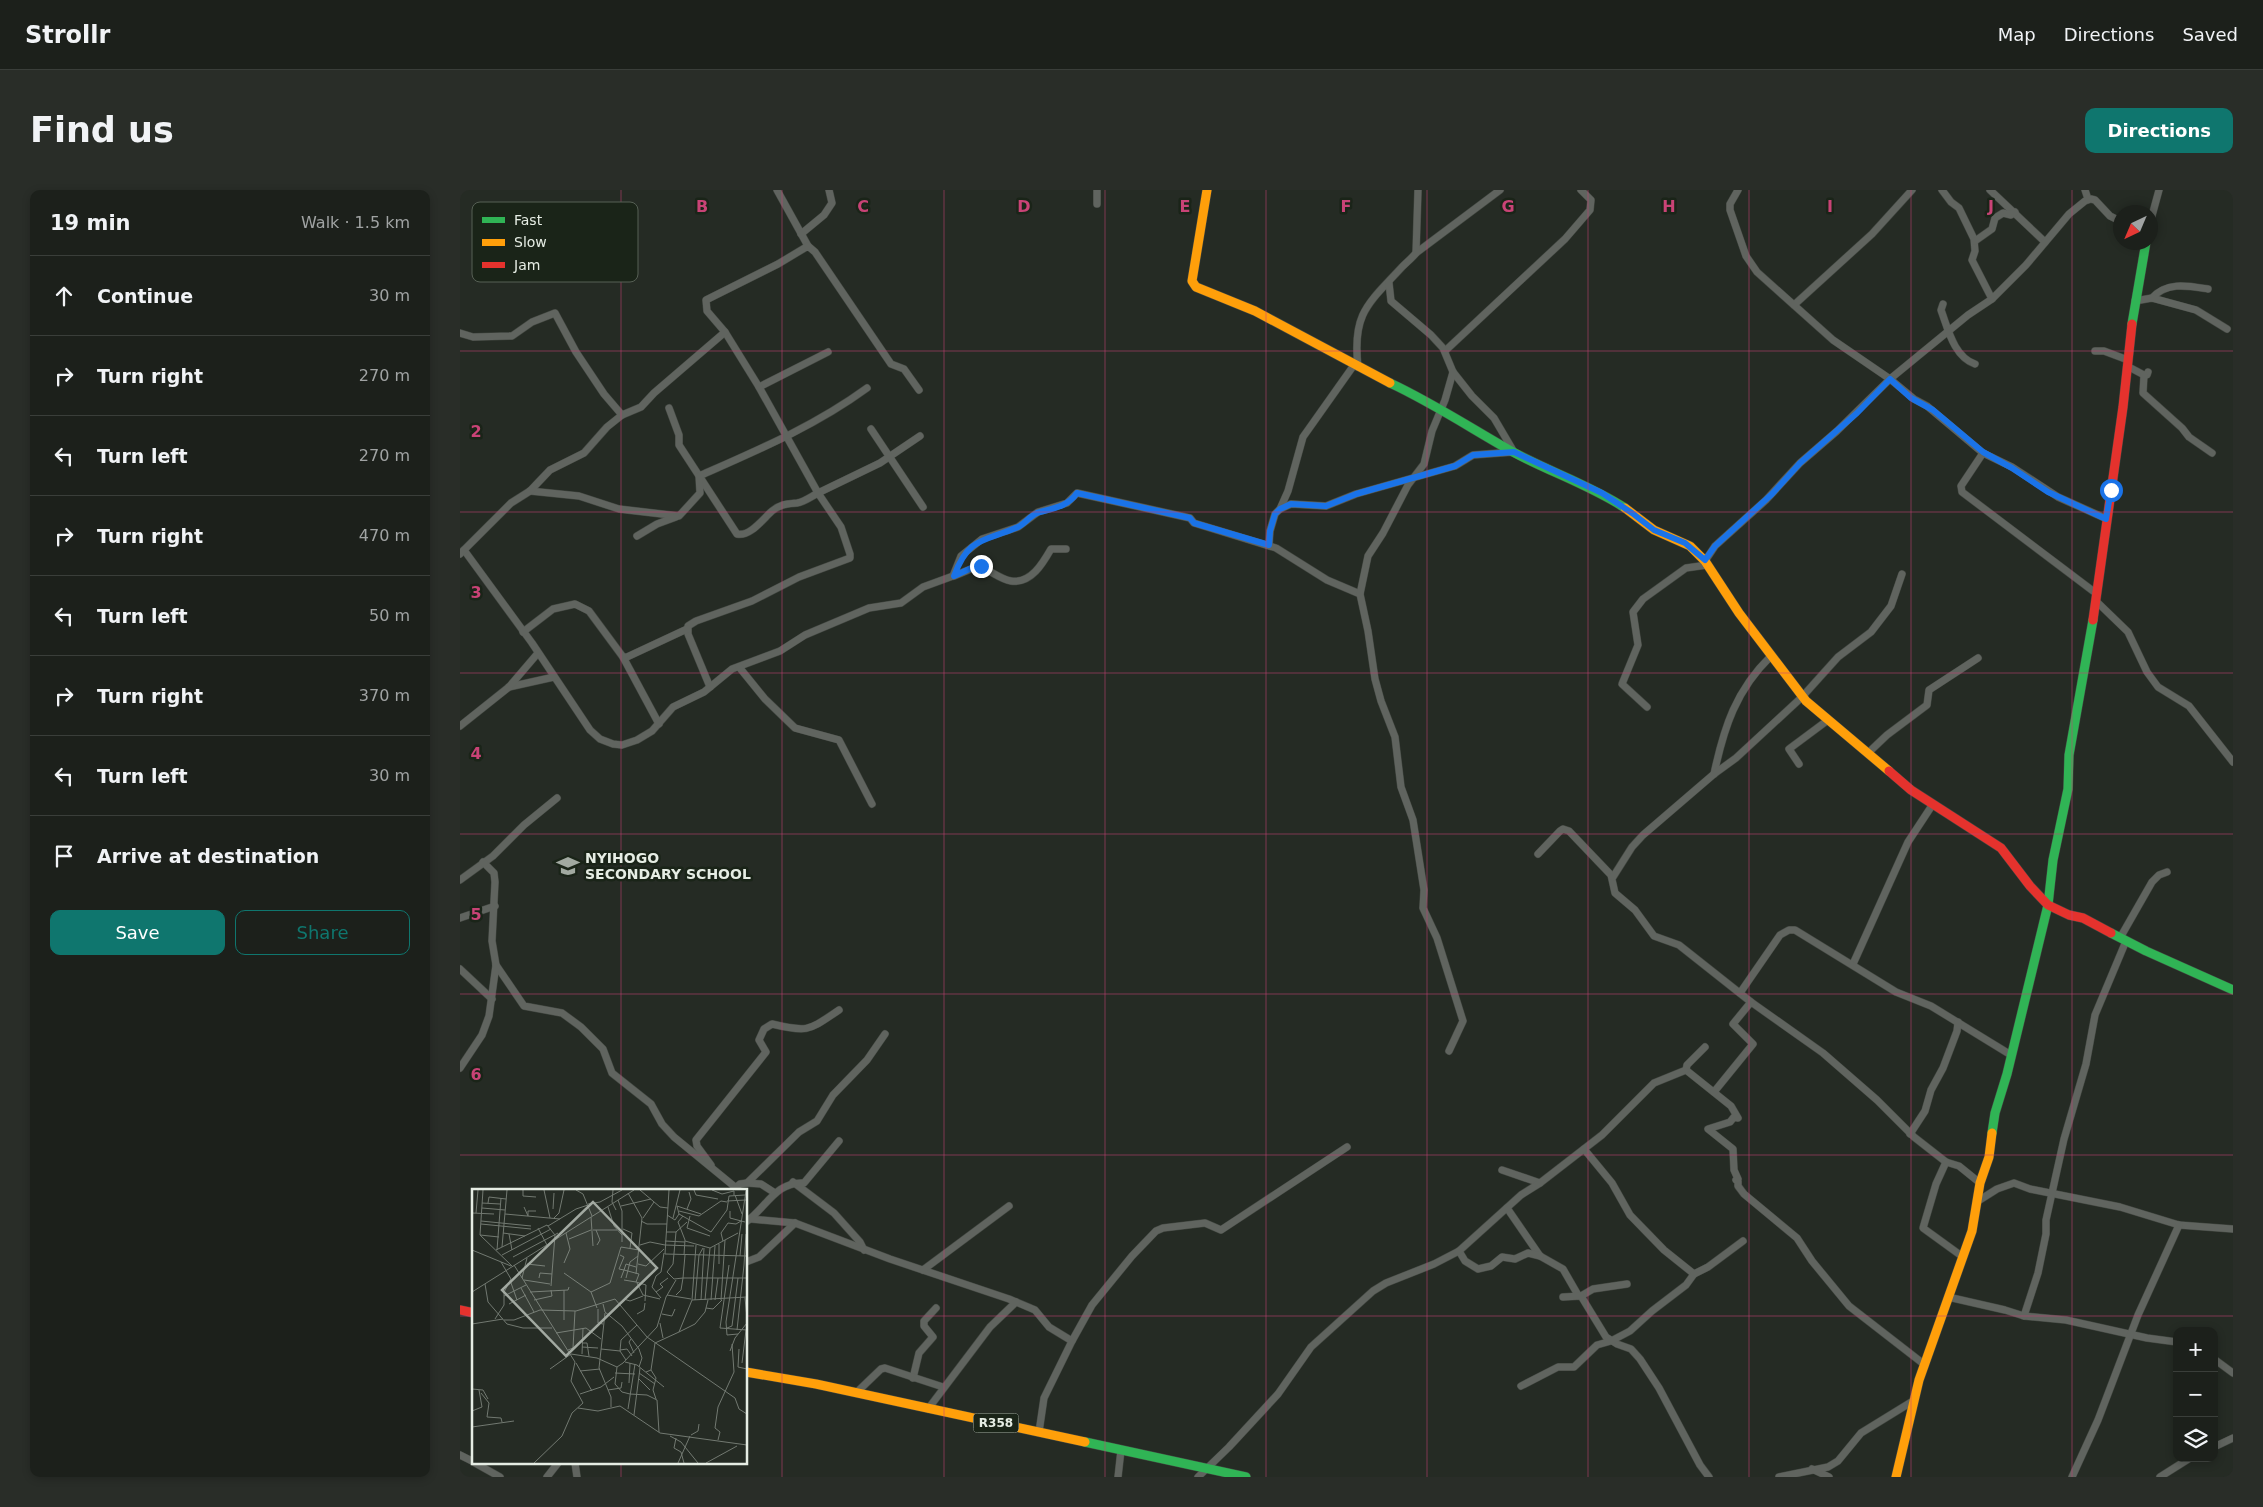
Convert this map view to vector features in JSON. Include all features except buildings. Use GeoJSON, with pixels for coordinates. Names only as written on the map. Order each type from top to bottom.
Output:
{"type":"FeatureCollection","features":[{"type":"Feature","properties":{"kind":"street"},"geometry":{"type":"LineString","coordinates":[[777,190],[808,246],[814,252],[890,364],[904,369],[919,390]]}},
{"type":"Feature","properties":{"kind":"street"},"geometry":{"type":"LineString","coordinates":[[801,234],[824,215],[832,203],[829,190]]}},
{"type":"Feature","properties":{"kind":"street"},"geometry":{"type":"LineString","coordinates":[[1097,190],[1098,204]]}},
{"type":"Feature","properties":{"kind":"street"},"geometry":{"type":"LineString","coordinates":[[1207,190],[1192,281],[1194,286],[1255,311],[1356,366],[1408,390],[1514,452],[1602,493],[1654,530],[1685,543],[1706,563],[1739,613],[1802,697],[1911,790],[2000,848],[2015,864],[2030,886],[2048,905],[2069,915],[2083,918],[2123,940],[2233,990]]}},
{"type":"Feature","properties":{"kind":"street"},"geometry":{"type":"LineString","coordinates":[[1416,253],[1418,190]]}},
{"type":"Feature","properties":{"kind":"street"},"geometry":{"type":"LineString","coordinates":[[1269,545],[1272,522],[1288,491],[1300,442],[1324,405],[1356,366],[1355,342],[1360,320],[1370,301],[1416,253],[1500,190]]}},
{"type":"Feature","properties":{"kind":"street"},"geometry":{"type":"LineString","coordinates":[[1445,351],[1565,239],[1590,210],[1591,200],[1582,190]]}},
{"type":"Feature","properties":{"kind":"street"},"geometry":{"type":"LineString","coordinates":[[1738,190],[1730,204],[1730,210],[1746,256],[1756,272],[1794,305],[1803,316],[1839,345],[1890,379],[1911,398],[1933,410],[1983,452],[2012,468],[2048,492],[2106,519]]}},
{"type":"Feature","properties":{"kind":"street"},"geometry":{"type":"LineString","coordinates":[[1794,305],[1872,234],[1912,190]]}},
{"type":"Feature","properties":{"kind":"street"},"geometry":{"type":"LineString","coordinates":[[1942,190],[1951,202],[1959,208],[1975,241],[1975,251],[1972,260],[1992,299]]}},
{"type":"Feature","properties":{"kind":"street"},"geometry":{"type":"LineString","coordinates":[[1990,190],[2045,242]]}},
{"type":"Feature","properties":{"kind":"street"},"geometry":{"type":"LineString","coordinates":[[2085,190],[2088,199]]}},
{"type":"Feature","properties":{"kind":"street"},"geometry":{"type":"LineString","coordinates":[[2155,205],[2159,190]]}},
{"type":"Feature","properties":{"kind":"street"},"geometry":{"type":"LineString","coordinates":[[1647,707],[1622,684],[1638,645],[1633,612],[1643,599],[1686,568],[1706,563],[1715,546],[1772,494],[1800,463],[1844,425],[1890,379],[1950,330],[1992,299],[2026,265],[2069,214],[2088,199],[2095,200],[2113,218]]}},
{"type":"Feature","properties":{"kind":"street"},"geometry":{"type":"LineString","coordinates":[[1975,241],[1992,229],[1998,216],[2003,213],[2010,215],[2015,212]]}},
{"type":"Feature","properties":{"kind":"street"},"geometry":{"type":"LineString","coordinates":[[623,657],[627,657],[686,629],[696,621],[752,601],[799,577],[850,558],[841,527],[818,493],[759,387],[725,332],[707,311],[706,300],[778,264],[808,246]]}},
{"type":"Feature","properties":{"kind":"street"},"geometry":{"type":"LineString","coordinates":[[1896,1477],[1913,1401],[1972,1232],[1980,1183],[1989,1157],[1995,1113],[2048,905],[2053,860],[2068,789],[2070,755],[2097,598],[2135,301],[2145,250]]}},
{"type":"Feature","properties":{"kind":"street"},"geometry":{"type":"LineString","coordinates":[[1389,283],[1390,297],[1393,304],[1431,335],[1445,351],[1453,372],[1472,396],[1494,418],[1514,452]]}},
{"type":"Feature","properties":{"kind":"street"},"geometry":{"type":"LineString","coordinates":[[2152,298],[2158,290],[2182,284],[2208,289]]}},
{"type":"Feature","properties":{"kind":"street"},"geometry":{"type":"LineString","coordinates":[[2135,301],[2152,298],[2196,310],[2227,330]]}},
{"type":"Feature","properties":{"kind":"street"},"geometry":{"type":"LineString","coordinates":[[1943,304],[1941,310],[1958,351],[1965,360],[1975,364]]}},
{"type":"Feature","properties":{"kind":"street"},"geometry":{"type":"LineString","coordinates":[[460,333],[473,336],[512,336],[532,322],[555,313],[576,352],[604,394],[622,415]]}},
{"type":"Feature","properties":{"kind":"street"},"geometry":{"type":"LineString","coordinates":[[725,332],[654,393],[641,407],[622,415],[607,427],[584,453],[550,470],[530,492],[506,507],[462,552],[523,632],[590,730],[600,739],[622,745],[642,738],[678,704],[704,692],[727,672],[780,651],[805,634],[869,608],[902,603],[923,587],[978,566],[1007,580],[1015,581],[1032,576],[1045,561],[1051,548],[1066,548]]}},
{"type":"Feature","properties":{"kind":"street"},"geometry":{"type":"LineString","coordinates":[[2095,351],[2104,351],[2146,374],[2143,393],[2182,428],[2189,437],[2212,452]]}},
{"type":"Feature","properties":{"kind":"street"},"geometry":{"type":"LineString","coordinates":[[759,387],[828,352]]}},
{"type":"Feature","properties":{"kind":"street"},"geometry":{"type":"LineString","coordinates":[[1449,1051],[1462,1025],[1463,1018],[1437,938],[1423,908],[1424,890],[1413,820],[1401,787],[1395,738],[1381,702],[1375,679],[1360,594],[1368,556],[1383,533],[1404,492],[1424,464],[1432,431],[1442,409],[1453,372]]}},
{"type":"Feature","properties":{"kind":"street"},"geometry":{"type":"LineString","coordinates":[[699,476],[787,437],[838,410],[867,388]]}},
{"type":"Feature","properties":{"kind":"street"},"geometry":{"type":"LineString","coordinates":[[668,408],[679,435],[679,445],[728,522],[740,535],[759,525],[772,511],[782,505],[789,502],[798,503],[880,463],[889,455],[920,436]]}},
{"type":"Feature","properties":{"kind":"street"},"geometry":{"type":"LineString","coordinates":[[871,429],[923,507]]}},
{"type":"Feature","properties":{"kind":"street"},"geometry":{"type":"LineString","coordinates":[[1280,509],[1300,503],[1326,506],[1356,494],[1455,466],[1473,455],[1514,452]]}},
{"type":"Feature","properties":{"kind":"street"},"geometry":{"type":"LineString","coordinates":[[1983,452],[1961,486],[1962,492],[2097,598],[2128,632],[2146,672],[2158,687],[2190,706],[2233,762]]}},
{"type":"Feature","properties":{"kind":"street"},"geometry":{"type":"LineString","coordinates":[[637,536],[657,524],[679,516],[700,493],[699,476]]}},
{"type":"Feature","properties":{"kind":"street"},"geometry":{"type":"LineString","coordinates":[[530,492],[578,496],[619,509],[679,516]]}},
{"type":"Feature","properties":{"kind":"street"},"geometry":{"type":"LineString","coordinates":[[954,576],[961,556],[982,539],[1018,527],[1038,512],[1068,503],[1077,493],[1190,518],[1194,523],[1269,545],[1282,551],[1327,580],[1360,594]]}},
{"type":"Feature","properties":{"kind":"street"},"geometry":{"type":"LineString","coordinates":[[1613,877],[1632,847],[1643,835],[1714,774],[1736,758],[1802,697],[1838,656],[1871,632],[1891,606],[1902,574]]}},
{"type":"Feature","properties":{"kind":"street"},"geometry":{"type":"LineString","coordinates":[[523,632],[553,609],[575,604],[589,611],[623,657],[659,724]]}},
{"type":"Feature","properties":{"kind":"street"},"geometry":{"type":"LineString","coordinates":[[686,629],[710,687]]}},
{"type":"Feature","properties":{"kind":"street"},"geometry":{"type":"LineString","coordinates":[[460,726],[508,687],[538,653]]}},
{"type":"Feature","properties":{"kind":"street"},"geometry":{"type":"LineString","coordinates":[[1714,774],[1734,705],[1753,674],[1771,656]]}},
{"type":"Feature","properties":{"kind":"street"},"geometry":{"type":"LineString","coordinates":[[1868,753],[1887,735],[1927,704],[1929,690],[1978,658]]}},
{"type":"Feature","properties":{"kind":"street"},"geometry":{"type":"LineString","coordinates":[[739,667],[764,699],[794,728],[839,740],[872,804]]}},
{"type":"Feature","properties":{"kind":"street"},"geometry":{"type":"LineString","coordinates":[[508,687],[554,677]]}},
{"type":"Feature","properties":{"kind":"street"},"geometry":{"type":"LineString","coordinates":[[1799,764],[1789,749],[1828,720]]}},
{"type":"Feature","properties":{"kind":"street"},"geometry":{"type":"LineString","coordinates":[[460,880],[493,856],[524,825],[558,798]]}},
{"type":"Feature","properties":{"kind":"street"},"geometry":{"type":"LineString","coordinates":[[1853,964],[1908,842],[1933,804]]}},
{"type":"Feature","properties":{"kind":"street"},"geometry":{"type":"LineString","coordinates":[[1538,854],[1560,831],[1566,829],[1580,841],[1613,877],[1615,893],[1635,910],[1650,933],[1660,940],[1679,945],[1751,1002],[1822,1053],[1877,1100],[1910,1134],[1946,1162],[1959,1166],[1980,1183]]}},
{"type":"Feature","properties":{"kind":"street"},"geometry":{"type":"LineString","coordinates":[[460,1068],[486,1028],[496,965],[492,941],[495,906],[494,873],[483,862]]}},
{"type":"Feature","properties":{"kind":"street"},"geometry":{"type":"LineString","coordinates":[[2024,1316],[2038,1272],[2046,1234],[2046,1220],[2054,1192],[2064,1139],[2086,1064],[2095,1015],[2123,940],[2154,879],[2167,872]]}},
{"type":"Feature","properties":{"kind":"street"},"geometry":{"type":"LineString","coordinates":[[460,918],[495,906]]}},
{"type":"Feature","properties":{"kind":"street"},"geometry":{"type":"LineString","coordinates":[[1740,993],[1780,935],[1789,930],[1795,930],[1896,992],[1931,1006],[2011,1055]]}},
{"type":"Feature","properties":{"kind":"street"},"geometry":{"type":"LineString","coordinates":[[496,965],[524,1006],[552,1010],[567,1016],[591,1035],[605,1053],[612,1073],[651,1104],[662,1124],[692,1154],[716,1172],[734,1189],[747,1182],[799,1132],[817,1121],[833,1095],[867,1060],[885,1034]]}},
{"type":"Feature","properties":{"kind":"street"},"geometry":{"type":"LineString","coordinates":[[460,968],[492,999]]}},
{"type":"Feature","properties":{"kind":"street"},"geometry":{"type":"LineString","coordinates":[[1714,1092],[1753,1044],[1733,1024],[1751,1002]]}},
{"type":"Feature","properties":{"kind":"street"},"geometry":{"type":"LineString","coordinates":[[716,1172],[697,1146],[696,1140],[766,1052],[765,1047],[759,1040],[762,1031],[771,1024],[796,1029],[809,1029],[839,1010]]}},
{"type":"Feature","properties":{"kind":"street"},"geometry":{"type":"LineString","coordinates":[[1910,1134],[1925,1111],[1931,1090],[1943,1068],[1957,1031],[1958,1022]]}},
{"type":"Feature","properties":{"kind":"street"},"geometry":{"type":"LineString","coordinates":[[1686,1070],[1687,1065],[1705,1047]]}},
{"type":"Feature","properties":{"kind":"street"},"geometry":{"type":"LineString","coordinates":[[1686,1070],[1733,1107],[1738,1118],[1734,1117],[1730,1122],[1708,1129],[1733,1149],[1734,1170],[1738,1186],[1748,1197],[1797,1238],[1812,1261],[1849,1306],[1925,1365]]}},
{"type":"Feature","properties":{"kind":"street"},"geometry":{"type":"LineString","coordinates":[[1198,1477],[1229,1448],[1278,1394],[1311,1347],[1368,1296],[1386,1283],[1434,1264],[1458,1251],[1520,1195],[1540,1183],[1610,1128],[1654,1083],[1686,1070]]}},
{"type":"Feature","properties":{"kind":"street"},"geometry":{"type":"LineString","coordinates":[[749,1220],[775,1193],[792,1182],[804,1183],[839,1142]]}},
{"type":"Feature","properties":{"kind":"street"},"geometry":{"type":"LineString","coordinates":[[1039,1432],[1044,1398],[1072,1341],[1096,1300],[1132,1256],[1158,1230],[1187,1223],[1205,1222],[1221,1230],[1347,1147]]}},
{"type":"Feature","properties":{"kind":"street"},"geometry":{"type":"LineString","coordinates":[[1584,1149],[1612,1183],[1630,1215],[1664,1250],[1694,1274]]}},
{"type":"Feature","properties":{"kind":"street"},"geometry":{"type":"LineString","coordinates":[[1946,1162],[1936,1184],[1922,1228],[1963,1257]]}},
{"type":"Feature","properties":{"kind":"street"},"geometry":{"type":"LineString","coordinates":[[1502,1170],[1540,1183]]}},
{"type":"Feature","properties":{"kind":"street"},"geometry":{"type":"LineString","coordinates":[[747,1182],[760,1184],[775,1193]]}},
{"type":"Feature","properties":{"kind":"street"},"geometry":{"type":"LineString","coordinates":[[792,1182],[834,1213],[860,1242],[864,1250]]}},
{"type":"Feature","properties":{"kind":"street"},"geometry":{"type":"LineString","coordinates":[[1978,1201],[1997,1189],[2014,1183],[2030,1189],[2054,1192],[2120,1207],[2179,1225],[2233,1229]]}},
{"type":"Feature","properties":{"kind":"street"},"geometry":{"type":"LineString","coordinates":[[923,1270],[1009,1206]]}},
{"type":"Feature","properties":{"kind":"street"},"geometry":{"type":"LineString","coordinates":[[1507,1208],[1540,1256]]}},
{"type":"Feature","properties":{"kind":"street"},"geometry":{"type":"LineString","coordinates":[[749,1220],[795,1223],[864,1250],[1016,1302],[1035,1310],[1049,1327],[1072,1341]]}},
{"type":"Feature","properties":{"kind":"street"},"geometry":{"type":"LineString","coordinates":[[748,1261],[759,1257],[795,1223]]}},
{"type":"Feature","properties":{"kind":"street"},"geometry":{"type":"LineString","coordinates":[[2072,1477],[2098,1420],[2131,1333],[2179,1225]]}},
{"type":"Feature","properties":{"kind":"street"},"geometry":{"type":"LineString","coordinates":[[1520,1386],[1558,1367],[1574,1367],[1597,1345],[1611,1342],[1630,1331],[1652,1310],[1686,1285],[1694,1274],[1708,1267],[1743,1241]]}},
{"type":"Feature","properties":{"kind":"street"},"geometry":{"type":"LineString","coordinates":[[1458,1251],[1465,1261],[1478,1269],[1491,1266],[1502,1257],[1515,1259],[1528,1253],[1540,1256],[1563,1269],[1604,1334],[1611,1342],[1631,1349],[1637,1355],[1659,1388],[1695,1456],[1709,1477]]}},
{"type":"Feature","properties":{"kind":"street"},"geometry":{"type":"LineString","coordinates":[[1563,1297],[1579,1295],[1593,1289],[1627,1284]]}},
{"type":"Feature","properties":{"kind":"street"},"geometry":{"type":"LineString","coordinates":[[1948,1297],[2024,1316],[2066,1320],[2131,1333],[2146,1338],[2173,1341]]}},
{"type":"Feature","properties":{"kind":"street"},"geometry":{"type":"LineString","coordinates":[[928,1409],[990,1327],[1016,1302]]}},
{"type":"Feature","properties":{"kind":"street"},"geometry":{"type":"LineString","coordinates":[[912,1378],[919,1353],[932,1338],[924,1326],[924,1320],[936,1308]]}},
{"type":"Feature","properties":{"kind":"street"},"geometry":{"type":"LineString","coordinates":[[2218,1362],[2233,1373]]}},
{"type":"Feature","properties":{"kind":"street"},"geometry":{"type":"LineString","coordinates":[[856,1393],[881,1369],[885,1368],[943,1387]]}},
{"type":"Feature","properties":{"kind":"street","name":"R358"},"geometry":{"type":"LineString","coordinates":[[748,1372],[856,1393],[1246,1477]]}},
{"type":"Feature","properties":{"kind":"street"},"geometry":{"type":"LineString","coordinates":[[1778,1477],[1828,1467],[1838,1461],[1861,1433],[1913,1401]]}},
{"type":"Feature","properties":{"kind":"street"},"geometry":{"type":"LineString","coordinates":[[2218,1445],[2233,1438]]}},
{"type":"Feature","properties":{"kind":"street"},"geometry":{"type":"LineString","coordinates":[[1118,1477],[1121,1450]]}},
{"type":"Feature","properties":{"kind":"street"},"geometry":{"type":"LineString","coordinates":[[460,1455],[472,1461]]}},
{"type":"Feature","properties":{"kind":"street"},"geometry":{"type":"LineString","coordinates":[[2160,1477],[2184,1462]]}},
{"type":"Feature","properties":{"kind":"street"},"geometry":{"type":"LineString","coordinates":[[477,1464],[500,1477]]}},
{"type":"Feature","properties":{"kind":"street"},"geometry":{"type":"LineString","coordinates":[[547,1477],[557,1464]]}},
{"type":"Feature","properties":{"kind":"street"},"geometry":{"type":"LineString","coordinates":[[575,1464],[577,1477]]}},
{"type":"Feature","properties":{"kind":"street"},"geometry":{"type":"LineString","coordinates":[[1811,1469],[1829,1477]]}},
{"type":"Feature","properties":{"kind":"traffic: fast"},"geometry":{"type":"LineString","coordinates":[[2132,324],[2145,250]]}},
{"type":"Feature","properties":{"kind":"traffic: fast"},"geometry":{"type":"LineString","coordinates":[[1390,383],[1513,452],[1598,492],[1625,508]]}},
{"type":"Feature","properties":{"kind":"traffic: fast"},"geometry":{"type":"LineString","coordinates":[[1992,1133],[1995,1113],[2007,1074],[2048,905],[2053,860],[2068,789],[2069,755],[2093,620]]}},
{"type":"Feature","properties":{"kind":"traffic: fast"},"geometry":{"type":"LineString","coordinates":[[2111,933],[2233,990]]}},
{"type":"Feature","properties":{"kind":"traffic: fast"},"geometry":{"type":"LineString","coordinates":[[1085,1442],[1246,1477]]}},
{"type":"Feature","properties":{"kind":"traffic: slow"},"geometry":{"type":"LineString","coordinates":[[1207,190],[1192,281],[1196,287],[1255,311],[1390,383]]}},
{"type":"Feature","properties":{"kind":"traffic: slow"},"geometry":{"type":"LineString","coordinates":[[1625,508],[1654,530],[1690,546],[1705,561],[1739,613],[1806,701],[1889,771]]}},
{"type":"Feature","properties":{"kind":"traffic: slow"},"geometry":{"type":"LineString","coordinates":[[1896,1477],[1919,1380],[1972,1231],[1980,1183],[1989,1157],[1992,1133]]}},
{"type":"Feature","properties":{"kind":"traffic: slow"},"geometry":{"type":"LineString","coordinates":[[748,1372],[816,1384],[1085,1442]]}},
{"type":"Feature","properties":{"kind":"traffic: jam"},"geometry":{"type":"LineString","coordinates":[[2093,620],[2123,407],[2132,324]]}},
{"type":"Feature","properties":{"kind":"traffic: jam"},"geometry":{"type":"LineString","coordinates":[[1889,771],[1911,790],[2001,848],[2030,886],[2048,905],[2069,915],[2083,918],[2111,933]]}},
{"type":"Feature","properties":{"kind":"traffic: jam"},"geometry":{"type":"LineString","coordinates":[[460,1310],[472,1313]]}},
{"type":"Feature","properties":{"kind":"place","name":"NYIHOGO SECONDARY SCHOOL"},"geometry":{"type":"Point","coordinates":[568,866]}},
{"type":"Feature","properties":{"kind":"route"},"geometry":{"type":"LineString","coordinates":[[981,566],[963,570],[954,576],[961,556],[982,539],[1018,527],[1038,512],[1068,503],[1077,493],[1190,518],[1194,523],[1269,545],[1270,531],[1275,514],[1280,509],[1291,504],[1300,503],[1326,506],[1356,494],[1455,466],[1473,455],[1514,452],[1602,493],[1654,530],[1685,543],[1705,560],[1715,546],[1726,538],[1750,512],[1766,500],[1800,463],[1857,413],[1890,379],[1911,398],[1922,402],[1933,410],[1964,438],[1983,452],[2026,476],[2048,492],[2106,519],[2111,490]]}}]}
